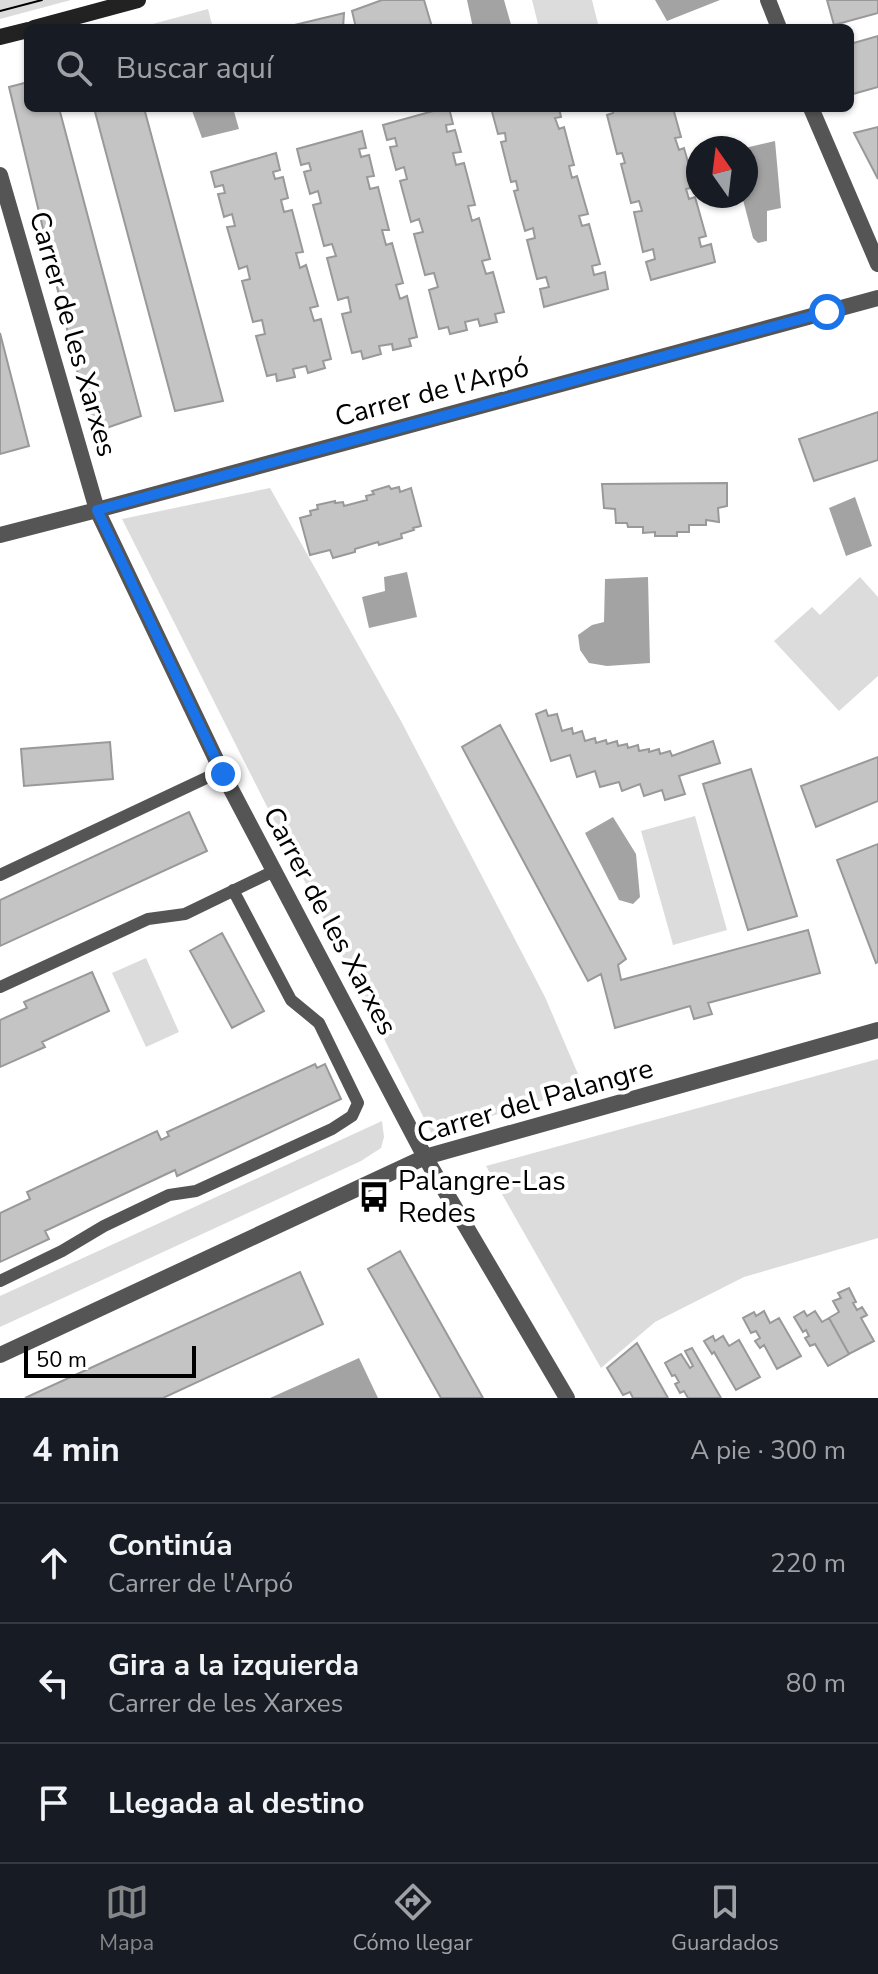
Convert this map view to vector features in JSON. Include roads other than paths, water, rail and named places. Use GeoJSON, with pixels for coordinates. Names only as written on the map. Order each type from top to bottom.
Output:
{"type":"FeatureCollection","features":[{"type":"Feature","properties":{"kind":"main road"},"geometry":{"type":"LineString","coordinates":[[49,24],[138,0]]}},
{"type":"Feature","properties":{"kind":"main road"},"geometry":{"type":"LineString","coordinates":[[0,37],[24,31]]}},
{"type":"Feature","properties":{"kind":"street"},"geometry":{"type":"LineString","coordinates":[[768,0],[777,24]]}},
{"type":"Feature","properties":{"kind":"street"},"geometry":{"type":"LineString","coordinates":[[813,112],[878,264]]}},
{"type":"Feature","properties":{"kind":"street","name":"Carrer de les Xarxes"},"geometry":{"type":"LineString","coordinates":[[0,175],[97,510],[221,771],[425,1157],[567,1398]]}},
{"type":"Feature","properties":{"kind":"street","name":"Carrer de l'Arpó"},"geometry":{"type":"LineString","coordinates":[[0,535],[878,298]]}},
{"type":"Feature","properties":{"kind":"street","name":"Carrer del Palangre"},"geometry":{"type":"LineString","coordinates":[[0,1355],[425,1157],[878,1030]]}},
{"type":"Feature","properties":{"kind":"lane"},"geometry":{"type":"LineString","coordinates":[[0,875],[221,771]]}},
{"type":"Feature","properties":{"kind":"lane"},"geometry":{"type":"LineString","coordinates":[[0,987],[148,919],[185,914],[274,871]]}},
{"type":"Feature","properties":{"kind":"lane"},"geometry":{"type":"LineString","coordinates":[[0,1281],[169,1195],[196,1191],[332,1129],[352,1116],[358,1103],[319,1023],[291,1000],[233,890]]}},
{"type":"Feature","properties":{"kind":"tram line"},"geometry":{"type":"LineString","coordinates":[[0,11],[42,0]]}},
{"type":"Feature","properties":{"kind":"place","name":"Palangre-Las Redes"},"geometry":{"type":"Point","coordinates":[374,1197]}}]}
